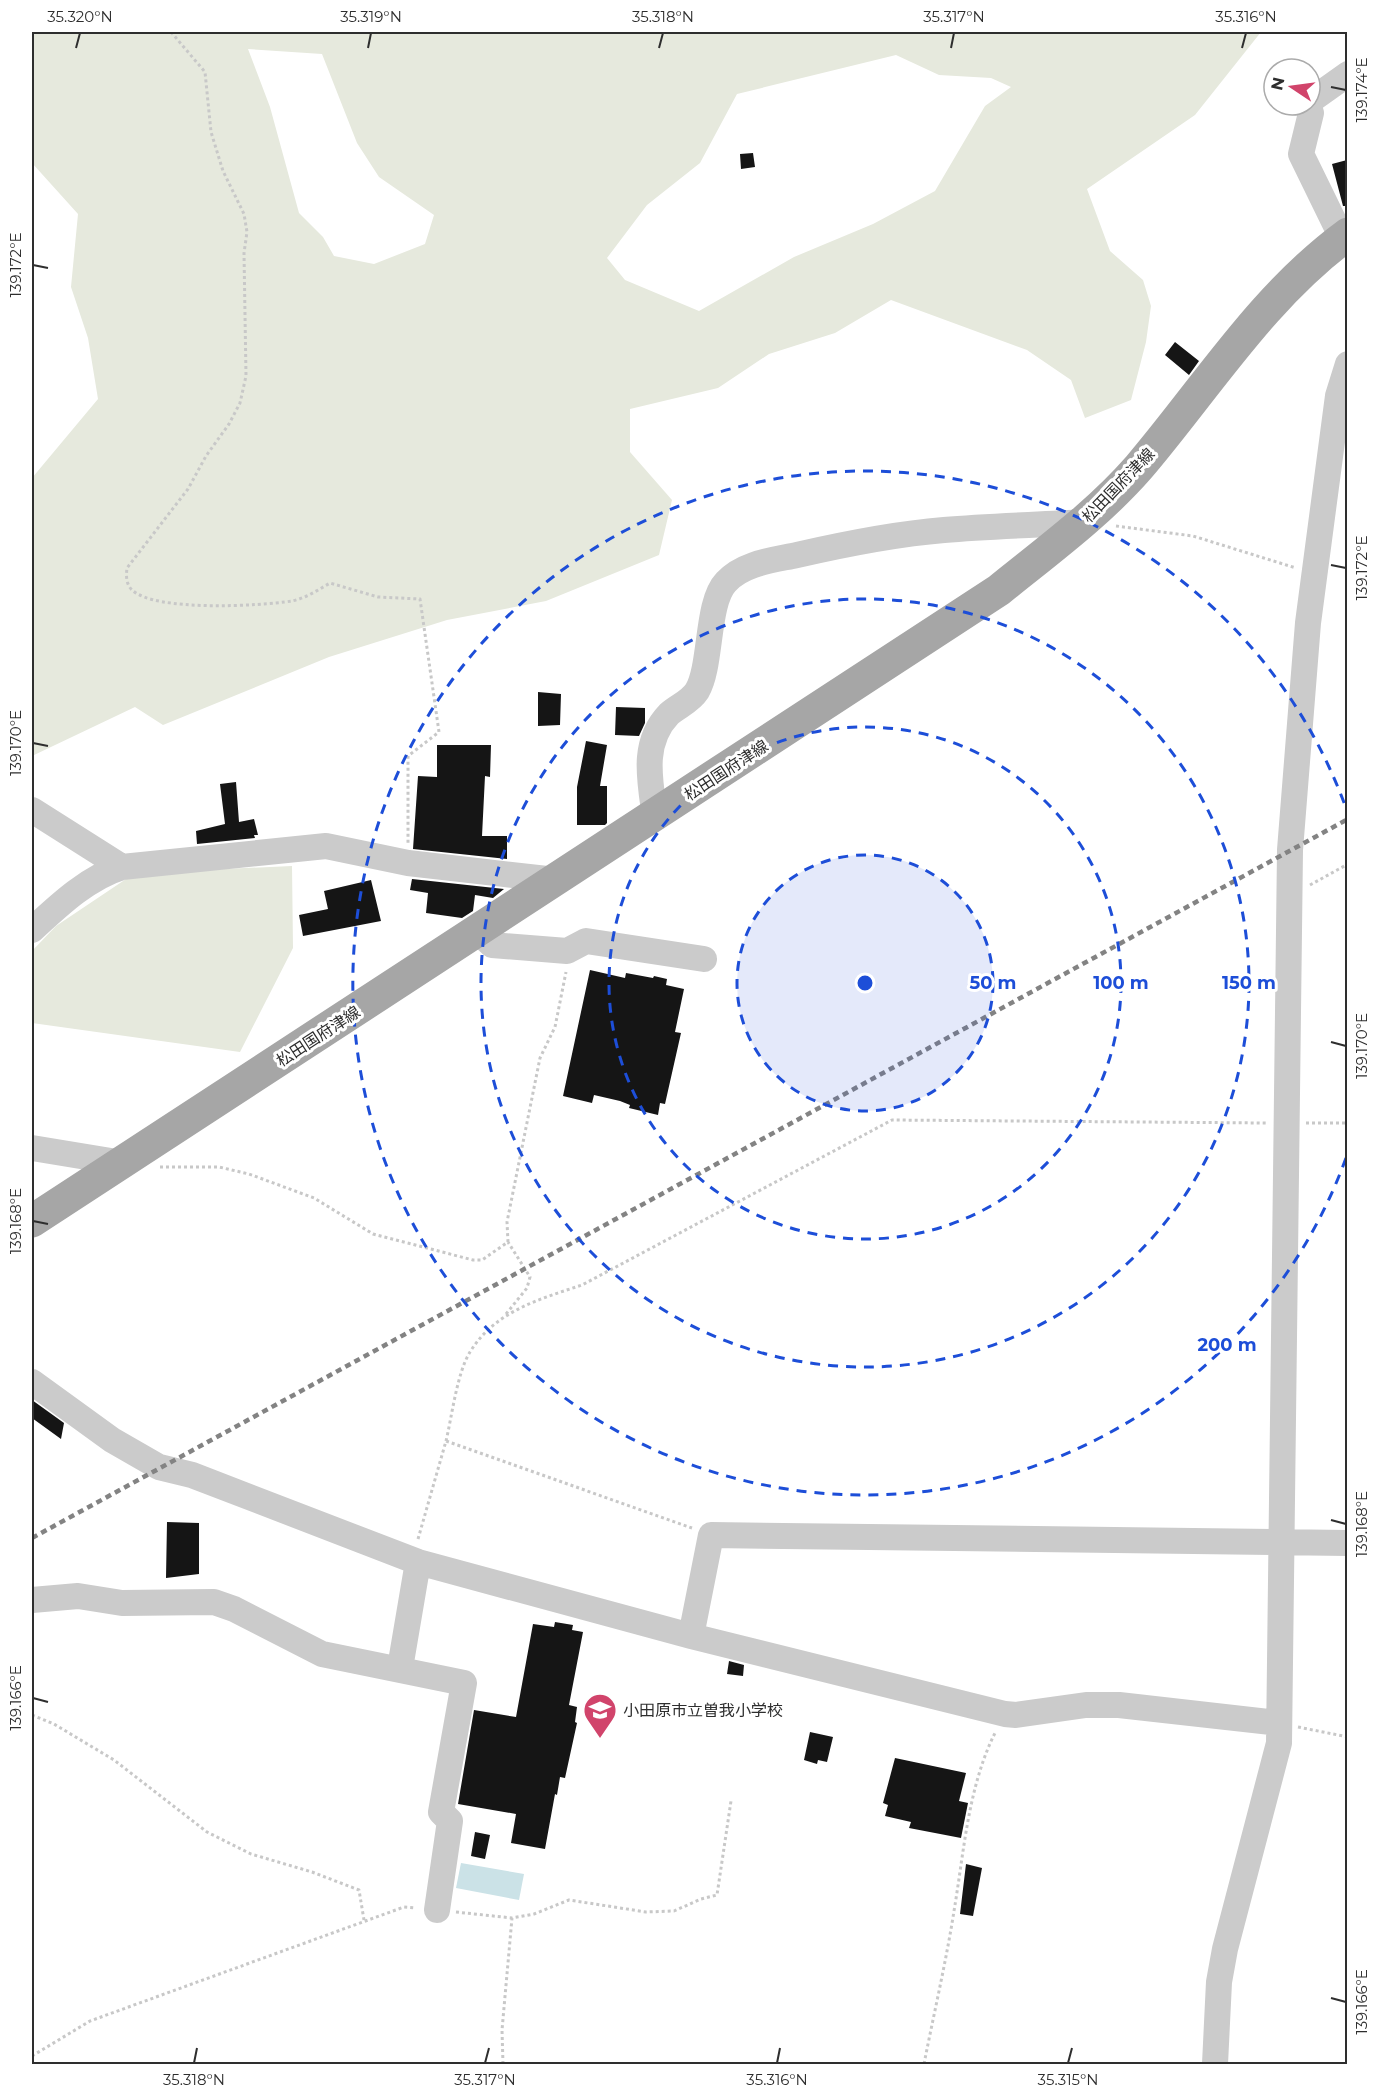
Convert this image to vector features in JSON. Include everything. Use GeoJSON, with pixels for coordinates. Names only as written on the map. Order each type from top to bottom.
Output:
{"type":"FeatureCollection","features":[{"type":"Feature","properties":{"kind":"main road","name":"松田国府津線"},"geometry":{"type":"LineString","coordinates":[[32,1221],[655,817],[999,590],[1085,522],[1138,468],[1276,296],[1319,255],[1345,236]]}},
{"type":"Feature","properties":{"kind":"street"},"geometry":{"type":"LineString","coordinates":[[1322,92],[1347,74]]}},
{"type":"Feature","properties":{"kind":"street"},"geometry":{"type":"LineString","coordinates":[[1310,117],[1301,154],[1345,236]]}},
{"type":"Feature","properties":{"kind":"street"},"geometry":{"type":"LineString","coordinates":[[1215,2064],[1220,1982],[1225,1949],[1279,1743],[1290,850],[1308,623],[1338,396],[1347,364]]}},
{"type":"Feature","properties":{"kind":"street"},"geometry":{"type":"LineString","coordinates":[[655,817],[648,771],[651,746],[657,728],[671,712],[686,703],[697,691],[718,601],[725,583],[754,565],[853,542],[944,530],[1085,522]]}},
{"type":"Feature","properties":{"kind":"street"},"geometry":{"type":"LineString","coordinates":[[32,810],[122,867]]}},
{"type":"Feature","properties":{"kind":"street"},"geometry":{"type":"LineString","coordinates":[[32,930],[83,887],[106,873],[122,867],[327,846],[408,863],[556,880]]}},
{"type":"Feature","properties":{"kind":"street"},"geometry":{"type":"LineString","coordinates":[[478,932],[492,945],[567,951],[586,941],[704,959]]}},
{"type":"Feature","properties":{"kind":"street"},"geometry":{"type":"LineString","coordinates":[[32,1148],[128,1160]]}},
{"type":"Feature","properties":{"kind":"street"},"geometry":{"type":"LineString","coordinates":[[32,1382],[112,1440],[159,1467],[192,1475],[415,1560],[691,1636],[1005,1714],[1016,1715],[1086,1705],[1119,1705],[1279,1724]]}},
{"type":"Feature","properties":{"kind":"street"},"geometry":{"type":"LineString","coordinates":[[691,1636],[711,1535],[1347,1543]]}},
{"type":"Feature","properties":{"kind":"street"},"geometry":{"type":"LineString","coordinates":[[400,1668],[415,1560]]}},
{"type":"Feature","properties":{"kind":"street"},"geometry":{"type":"LineString","coordinates":[[32,1600],[78,1596],[122,1603],[214,1602],[322,1654],[400,1668],[464,1683],[441,1812],[450,1821],[437,1910]]}},
{"type":"Feature","properties":{"kind":"path"},"geometry":{"type":"LineString","coordinates":[[171,32],[205,72],[211,132],[223,171],[244,214],[247,232],[244,253],[246,376],[240,403],[229,424],[206,456],[188,489],[127,568],[126,580],[131,589],[138,594],[166,603],[206,605],[294,601],[330,583],[378,597],[420,599],[439,732],[408,756],[408,863]]}},
{"type":"Feature","properties":{"kind":"path"},"geometry":{"type":"LineString","coordinates":[[1085,522],[1192,536],[1314,574]]}},
{"type":"Feature","properties":{"kind":"path"},"geometry":{"type":"LineString","coordinates":[[415,1560],[469,1353],[527,1288],[530,1277],[508,1242],[507,1222],[537,1070],[555,1027],[568,966],[567,951]]}},
{"type":"Feature","properties":{"kind":"path"},"geometry":{"type":"LineString","coordinates":[[505,1315],[531,1302],[582,1285],[892,1120],[1347,1123]]}},
{"type":"Feature","properties":{"kind":"path"},"geometry":{"type":"LineString","coordinates":[[128,1160],[165,1168],[219,1167],[249,1174],[314,1198],[373,1234],[473,1260],[482,1260],[508,1242]]}},
{"type":"Feature","properties":{"kind":"path"},"geometry":{"type":"LineString","coordinates":[[446,1441],[711,1535]]}},
{"type":"Feature","properties":{"kind":"path"},"geometry":{"type":"LineString","coordinates":[[924,2064],[982,1758],[1005,1714]]}},
{"type":"Feature","properties":{"kind":"path"},"geometry":{"type":"LineString","coordinates":[[32,1715],[54,1724],[114,1760],[207,1832],[251,1854],[312,1872],[359,1890],[364,1920]]}},
{"type":"Feature","properties":{"kind":"path"},"geometry":{"type":"LineString","coordinates":[[1279,1724],[1347,1737]]}},
{"type":"Feature","properties":{"kind":"path"},"geometry":{"type":"LineString","coordinates":[[32,2056],[90,2021],[404,1906],[512,1918],[534,1914],[569,1900],[646,1912],[674,1911],[717,1895],[731,1801]]}},
{"type":"Feature","properties":{"kind":"path"},"geometry":{"type":"LineString","coordinates":[[502,2064],[502,2030],[512,1918]]}},
{"type":"Feature","properties":{"kind":"shaded area"},"geometry":{"type":"Polygon","coordinates":[[[32,32],[1261,32],[1195,115],[1087,189],[1110,251],[1143,280],[1151,306],[1146,342],[1131,400],[1085,418],[1071,380],[1027,350],[891,300],[835,333],[769,354],[718,388],[630,409],[630,452],[672,500],[659,555],[546,601],[447,620],[329,657],[163,725],[135,707],[32,756],[32,478],[98,399],[88,338],[71,287],[78,214],[32,163],[32,32]],[[248,49],[270,107],[299,213],[323,237],[334,256],[374,264],[425,244],[434,215],[379,177],[357,143],[322,54],[248,49]],[[896,55],[737,94],[700,163],[647,205],[607,258],[625,280],[699,311],[794,257],[873,224],[935,191],[985,106],[1011,87],[991,78],[939,75],[896,55]]]}},
{"type":"Feature","properties":{"kind":"shaded area"},"geometry":{"type":"Polygon","coordinates":[[[292,866],[293,948],[240,1052],[32,1023],[32,951],[56,926],[135,873],[292,866]]]}},
{"type":"Feature","properties":{"kind":"water"},"geometry":{"type":"Polygon","coordinates":[[[461,1863],[524,1874],[519,1900],[456,1888],[461,1863]]]}},
{"type":"Feature","properties":{"kind":"building"},"geometry":{"type":"Polygon","coordinates":[[[753,153],[755,167],[741,169],[740,154],[753,153]]]}},
{"type":"Feature","properties":{"kind":"building"},"geometry":{"type":"Polygon","coordinates":[[[1347,160],[1347,206],[1343,206],[1332,164],[1347,160]]]}},
{"type":"Feature","properties":{"kind":"building"},"geometry":{"type":"Polygon","coordinates":[[[1175,342],[1199,361],[1189,375],[1165,355],[1175,342]]]}},
{"type":"Feature","properties":{"kind":"building"},"geometry":{"type":"Polygon","coordinates":[[[538,692],[561,694],[560,725],[538,726],[538,692]]]}},
{"type":"Feature","properties":{"kind":"building"},"geometry":{"type":"Polygon","coordinates":[[[616,707],[645,708],[645,723],[639,736],[615,735],[616,707]]]}},
{"type":"Feature","properties":{"kind":"building"},"geometry":{"type":"Polygon","coordinates":[[[586,741],[607,745],[600,786],[607,786],[607,823],[605,825],[577,825],[577,787],[586,741]]]}},
{"type":"Feature","properties":{"kind":"building"},"geometry":{"type":"Polygon","coordinates":[[[437,745],[491,745],[490,777],[485,776],[482,836],[507,836],[507,859],[413,849],[418,776],[437,777],[437,745]]]}},
{"type":"Feature","properties":{"kind":"building"},"geometry":{"type":"Polygon","coordinates":[[[236,782],[239,822],[254,819],[258,835],[254,835],[255,838],[197,844],[196,831],[225,824],[220,784],[236,782]]]}},
{"type":"Feature","properties":{"kind":"building"},"geometry":{"type":"Polygon","coordinates":[[[412,879],[504,889],[493,898],[475,895],[473,911],[462,918],[426,913],[428,893],[410,890],[412,879]]]}},
{"type":"Feature","properties":{"kind":"building"},"geometry":{"type":"Polygon","coordinates":[[[371,880],[381,921],[303,936],[299,915],[328,909],[324,891],[371,880]]]}},
{"type":"Feature","properties":{"kind":"building"},"geometry":{"type":"Polygon","coordinates":[[[590,970],[625,978],[626,973],[653,978],[654,976],[667,979],[666,985],[684,989],[675,1032],[681,1033],[665,1104],[660,1103],[658,1115],[629,1108],[630,1105],[620,1101],[594,1095],[592,1103],[563,1096],[590,970]]]}},
{"type":"Feature","properties":{"kind":"building"},"geometry":{"type":"Polygon","coordinates":[[[32,1400],[64,1423],[61,1439],[32,1418],[32,1400]]]}},
{"type":"Feature","properties":{"kind":"building"},"geometry":{"type":"Polygon","coordinates":[[[167,1522],[199,1523],[199,1574],[166,1578],[167,1522]]]}},
{"type":"Feature","properties":{"kind":"building"},"geometry":{"type":"Polygon","coordinates":[[[555,1622],[573,1625],[572,1630],[583,1632],[569,1705],[577,1707],[575,1722],[577,1723],[565,1778],[560,1777],[557,1795],[555,1794],[545,1849],[511,1843],[516,1814],[458,1804],[474,1710],[516,1717],[533,1624],[554,1627],[555,1622]]]}},
{"type":"Feature","properties":{"kind":"building"},"geometry":{"type":"Polygon","coordinates":[[[729,1661],[744,1665],[743,1676],[727,1674],[729,1661]]]}},
{"type":"Feature","properties":{"kind":"building"},"geometry":{"type":"Polygon","coordinates":[[[810,1732],[833,1737],[827,1762],[818,1760],[817,1764],[804,1760],[810,1732]]]}},
{"type":"Feature","properties":{"kind":"building"},"geometry":{"type":"Polygon","coordinates":[[[895,1758],[966,1773],[959,1801],[968,1803],[961,1838],[909,1828],[911,1822],[885,1816],[888,1805],[883,1803],[895,1758]]]}},
{"type":"Feature","properties":{"kind":"building"},"geometry":{"type":"Polygon","coordinates":[[[475,1832],[490,1835],[485,1859],[471,1856],[475,1832]]]}},
{"type":"Feature","properties":{"kind":"building"},"geometry":{"type":"Polygon","coordinates":[[[966,1864],[982,1868],[973,1916],[960,1914],[966,1864]]]}},
{"type":"Feature","properties":{"kind":"railway"},"geometry":{"type":"LineString","coordinates":[[32,1538],[1348,819]]}},
{"type":"Feature","properties":{"kind":"place","name":"小田原市立曽我小学校"},"geometry":{"type":"Point","coordinates":[600,1739]}}]}
